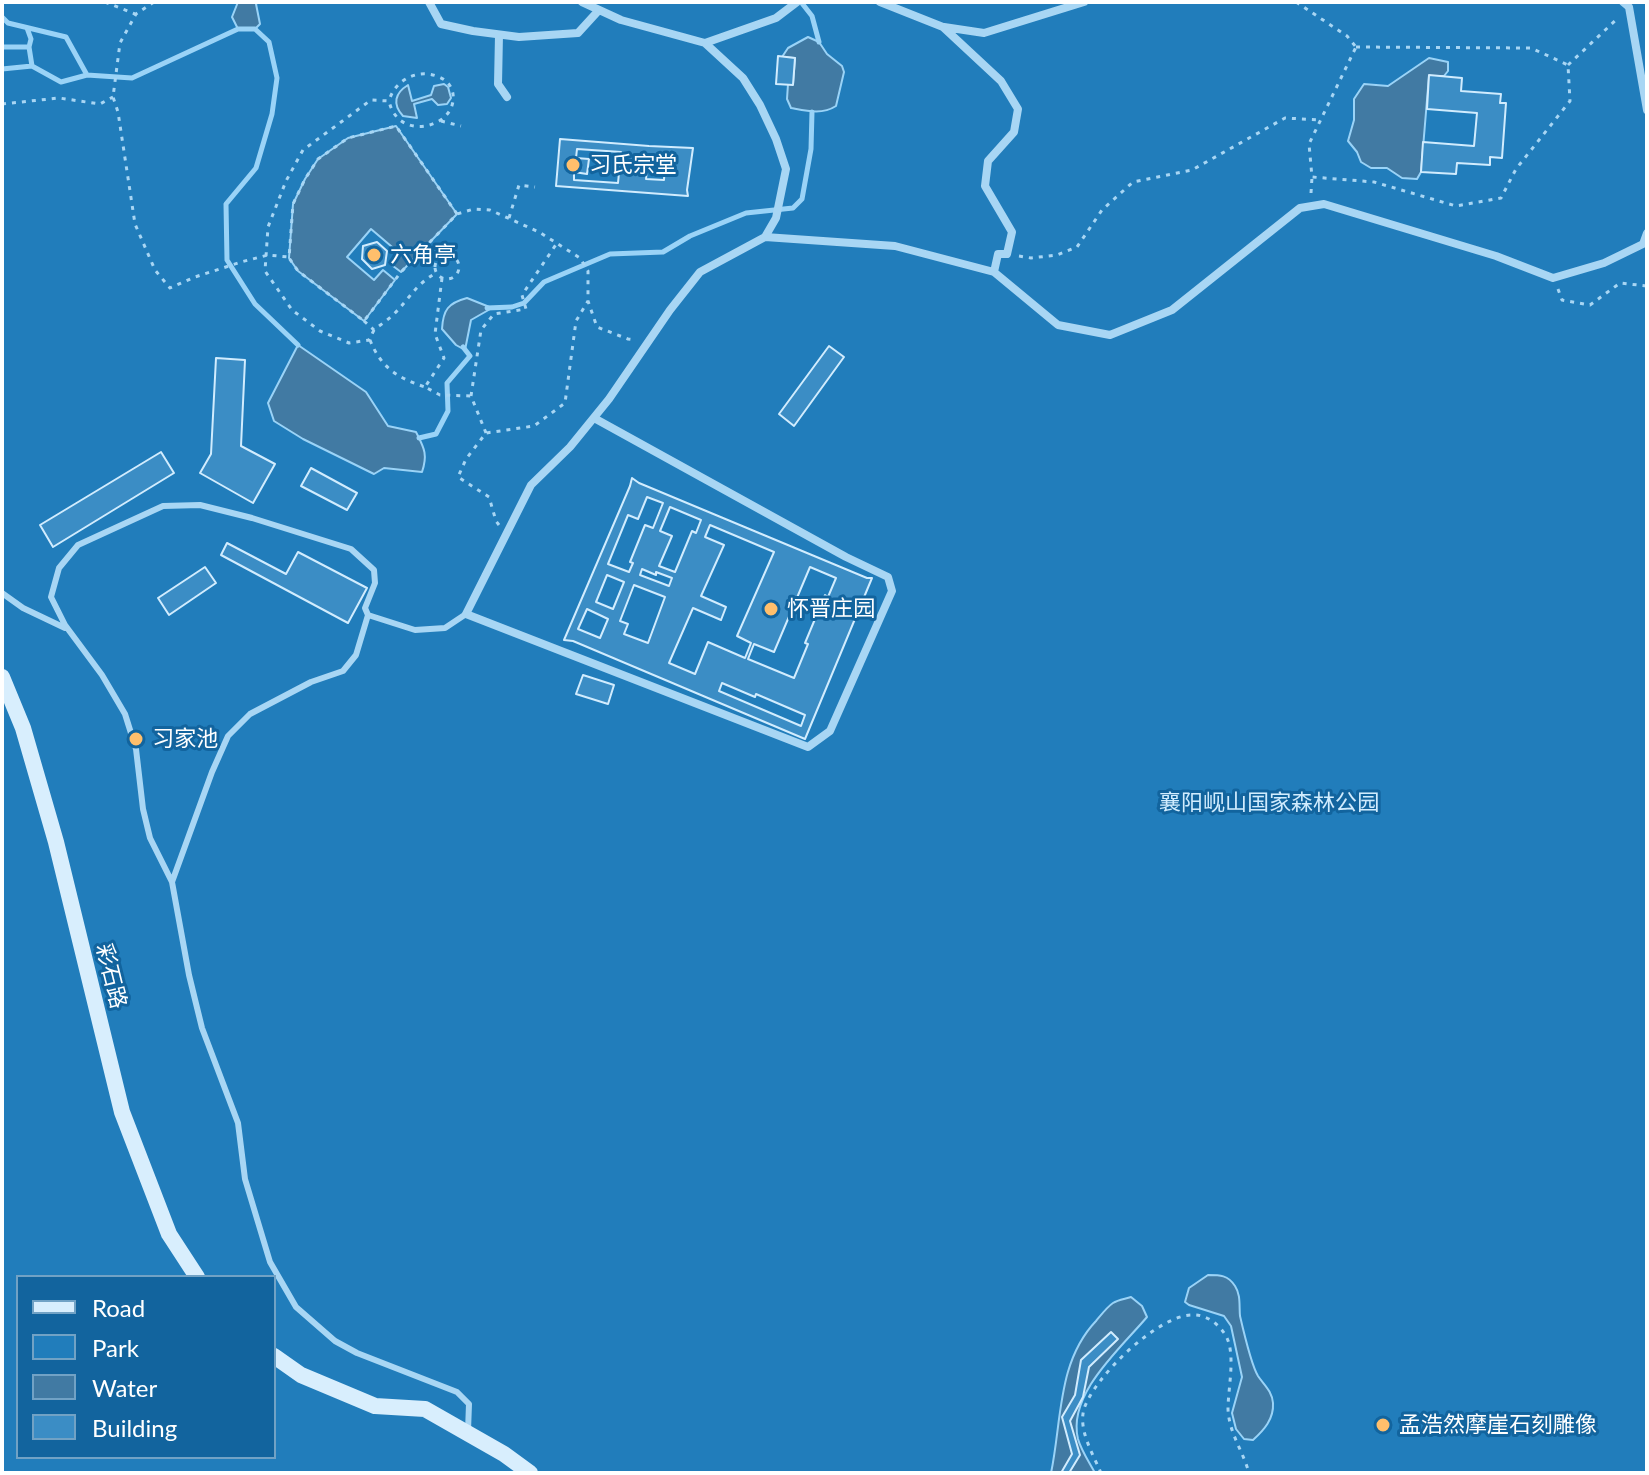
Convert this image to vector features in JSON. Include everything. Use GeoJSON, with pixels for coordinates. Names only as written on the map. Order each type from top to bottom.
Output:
{"type":"FeatureCollection","features":[{"type":"Feature","properties":{"kind":"street"},"geometry":{"type":"LineString","coordinates":[[429,2],[441,24],[519,37],[578,33],[599,10]]}},
{"type":"Feature","properties":{"kind":"street"},"geometry":{"type":"LineString","coordinates":[[582,2],[621,20],[705,43],[743,78],[760,105],[786,169],[776,218],[765,237],[700,272],[594,418],[531,485],[466,614],[808,747],[830,731],[892,591],[888,577],[594,418]]}},
{"type":"Feature","properties":{"kind":"street"},"geometry":{"type":"LineString","coordinates":[[880,2],[943,27],[984,33],[1084,2]]}},
{"type":"Feature","properties":{"kind":"street"},"geometry":{"type":"LineString","coordinates":[[705,43],[776,18],[794,4]]}},
{"type":"Feature","properties":{"kind":"street"},"geometry":{"type":"LineString","coordinates":[[1626,5],[1647,110]]}},
{"type":"Feature","properties":{"kind":"street"},"geometry":{"type":"LineString","coordinates":[[943,27],[1001,81],[1018,109],[1014,132],[988,161],[985,186],[1012,232],[1007,254],[998,254],[994,272]]}},
{"type":"Feature","properties":{"kind":"street"},"geometry":{"type":"LineString","coordinates":[[499,35],[498,84],[507,97]]}},
{"type":"Feature","properties":{"kind":"street"},"geometry":{"type":"LineString","coordinates":[[765,237],[895,246],[994,272],[1058,325],[1110,335],[1172,310],[1300,208],[1324,204],[1496,256],[1553,278],[1604,263],[1630,251],[1643,244],[1647,233]]}},
{"type":"Feature","properties":{"kind":"street","name":"彩石路"},"geometry":{"type":"LineString","coordinates":[[2,677],[23,728],[56,842],[122,1112],[169,1234],[196,1275]]}},
{"type":"Feature","properties":{"kind":"street"},"geometry":{"type":"LineString","coordinates":[[276,1357],[301,1375],[375,1406],[425,1409],[504,1454],[530,1473]]}},
{"type":"Feature","properties":{"kind":"lane"},"geometry":{"type":"LineString","coordinates":[[172,882],[228,736],[250,714],[311,682],[343,671],[356,655],[368,615],[365,608],[375,583],[374,570],[351,549],[200,505],[163,506],[78,545],[59,568],[51,597],[69,630],[102,675],[125,714],[136,749],[143,809],[150,838],[172,882],[199,1015],[238,1123],[245,1179],[270,1262],[296,1307],[335,1341],[357,1353],[457,1392],[469,1404],[468,1433]]}},
{"type":"Feature","properties":{"kind":"lane"},"geometry":{"type":"LineString","coordinates":[[2,593],[23,608],[69,630]]}},
{"type":"Feature","properties":{"kind":"lane"},"geometry":{"type":"LineString","coordinates":[[368,615],[415,630],[445,628],[466,614]]}},
{"type":"Feature","properties":{"kind":"path"},"geometry":{"type":"LineString","coordinates":[[105,2],[136,14]]}},
{"type":"Feature","properties":{"kind":"path"},"geometry":{"type":"LineString","coordinates":[[154,2],[136,14],[120,43],[113,97],[135,224],[155,270],[170,288],[224,266],[268,255],[289,258]]}},
{"type":"Feature","properties":{"kind":"path"},"geometry":{"type":"LineString","coordinates":[[1296,2],[1347,36],[1356,47]]}},
{"type":"Feature","properties":{"kind":"path"},"geometry":{"type":"LineString","coordinates":[[1312,177],[1374,182],[1456,206],[1501,198],[1516,169],[1570,101],[1568,65],[1626,5]]}},
{"type":"Feature","properties":{"kind":"path"},"geometry":{"type":"LineString","coordinates":[[1356,47],[1531,48],[1568,65]]}},
{"type":"Feature","properties":{"kind":"path"},"geometry":{"type":"LineString","coordinates":[[1310,207],[1312,177],[1309,144],[1356,47]]}},
{"type":"Feature","properties":{"kind":"path"},"geometry":{"type":"LineString","coordinates":[[440,121],[453,103],[454,91],[448,80],[431,74],[410,76],[398,83],[389,101],[397,119],[409,125],[423,126],[440,121],[461,126]]}},
{"type":"Feature","properties":{"kind":"path"},"geometry":{"type":"LineString","coordinates":[[2,104],[59,98],[100,104],[113,97]]}},
{"type":"Feature","properties":{"kind":"path"},"geometry":{"type":"LineString","coordinates":[[369,340],[349,343],[320,331],[292,310],[265,271],[268,227],[286,181],[303,150],[371,100],[389,101]]}},
{"type":"Feature","properties":{"kind":"path"},"geometry":{"type":"LineString","coordinates":[[1007,254],[1031,258],[1057,255],[1077,247],[1102,210],[1133,182],[1192,170],[1285,118],[1321,120]]}},
{"type":"Feature","properties":{"kind":"path"},"geometry":{"type":"LineString","coordinates":[[374,330],[298,271],[289,258],[293,204],[318,159],[348,138],[396,126],[457,214]]}},
{"type":"Feature","properties":{"kind":"path"},"geometry":{"type":"LineString","coordinates":[[509,218],[519,185],[535,187]]}},
{"type":"Feature","properties":{"kind":"path"},"geometry":{"type":"LineString","coordinates":[[364,321],[401,272],[457,214],[474,209],[490,210],[539,232],[580,258],[588,271],[588,301],[597,327],[628,339],[648,342]]}},
{"type":"Feature","properties":{"kind":"path"},"geometry":{"type":"LineString","coordinates":[[486,433],[471,396],[481,330],[494,314],[526,309],[522,295],[557,243]]}},
{"type":"Feature","properties":{"kind":"path"},"geometry":{"type":"LineString","coordinates":[[446,254],[454,257],[458,272],[452,277],[442,278],[436,273],[434,265],[438,258],[446,254]]}},
{"type":"Feature","properties":{"kind":"path"},"geometry":{"type":"LineString","coordinates":[[369,340],[374,330],[436,273]]}},
{"type":"Feature","properties":{"kind":"path"},"geometry":{"type":"LineString","coordinates":[[425,387],[444,358],[435,334],[442,278]]}},
{"type":"Feature","properties":{"kind":"path"},"geometry":{"type":"LineString","coordinates":[[1553,278],[1562,300],[1590,305],[1620,283],[1647,286]]}},
{"type":"Feature","properties":{"kind":"path"},"geometry":{"type":"LineString","coordinates":[[506,533],[496,521],[489,497],[458,477],[466,459],[486,433],[534,426],[565,403],[576,321],[588,301]]}},
{"type":"Feature","properties":{"kind":"path"},"geometry":{"type":"LineString","coordinates":[[369,340],[382,364],[397,376],[440,395],[471,396]]}},
{"type":"Feature","properties":{"kind":"path"},"geometry":{"type":"LineString","coordinates":[[1101,1473],[1085,1436],[1084,1410],[1092,1393],[1118,1358],[1144,1337],[1169,1321],[1193,1314],[1217,1322],[1229,1340],[1232,1377],[1228,1410],[1232,1430],[1249,1473]]}},
{"type":"Feature","properties":{"kind":"green space","name":"襄阳岘山国家森林公园"},"geometry":{"type":"Polygon","coordinates":[[[2,2],[1647,2],[1647,1473],[2,1473],[2,2]]]}},
{"type":"Feature","properties":{"kind":"water"},"geometry":{"type":"Polygon","coordinates":[[[238,2],[259,2],[256,4],[260,24],[255,29],[238,29],[232,17],[238,2]]]}},
{"type":"Feature","properties":{"kind":"water"},"geometry":{"type":"Polygon","coordinates":[[[808,37],[819,42],[844,72],[836,106],[825,111],[791,108],[787,99],[788,84],[793,84],[795,58],[782,57],[788,48],[808,37]]]}},
{"type":"Feature","properties":{"kind":"water"},"geometry":{"type":"Polygon","coordinates":[[[1429,58],[1448,62],[1448,71],[1444,76],[1429,76],[1421,172],[1417,179],[1402,178],[1387,168],[1371,168],[1361,162],[1348,141],[1354,120],[1354,99],[1364,84],[1388,86],[1429,58]]]}},
{"type":"Feature","properties":{"kind":"water"},"geometry":{"type":"Polygon","coordinates":[[[444,84],[451,98],[447,104],[438,105],[432,99],[414,104],[417,118],[403,116],[397,107],[396,99],[408,85],[412,101],[431,95],[434,86],[444,84]]]}},
{"type":"Feature","properties":{"kind":"water"},"geometry":{"type":"Polygon","coordinates":[[[396,126],[457,214],[401,272],[389,263],[398,252],[371,229],[347,257],[374,280],[383,270],[395,280],[364,321],[298,271],[289,258],[293,204],[318,159],[348,138],[396,126]]]}},
{"type":"Feature","properties":{"kind":"water"},"geometry":{"type":"Polygon","coordinates":[[[467,298],[492,308],[471,320],[465,350],[442,329],[448,308],[467,298]]]}},
{"type":"Feature","properties":{"kind":"water"},"geometry":{"type":"Polygon","coordinates":[[[298,345],[366,392],[388,426],[416,432],[424,451],[422,472],[384,468],[374,474],[274,421],[268,403],[298,345]]]}},
{"type":"Feature","properties":{"kind":"water"},"geometry":{"type":"Polygon","coordinates":[[[1208,1275],[1227,1278],[1237,1289],[1240,1316],[1253,1364],[1272,1399],[1270,1419],[1253,1440],[1244,1439],[1236,1429],[1232,1413],[1242,1377],[1231,1326],[1224,1316],[1185,1302],[1189,1288],[1208,1275]]]}},
{"type":"Feature","properties":{"kind":"water"},"geometry":{"type":"Polygon","coordinates":[[[1131,1297],[1142,1306],[1147,1317],[1111,1357],[1080,1405],[1078,1439],[1095,1473],[1051,1473],[1063,1393],[1074,1355],[1083,1337],[1106,1309],[1115,1302],[1131,1297]]]}},
{"type":"Feature","properties":{"kind":"building"},"geometry":{"type":"Polygon","coordinates":[[[778,56],[795,58],[793,85],[776,84],[778,56]]]}},
{"type":"Feature","properties":{"kind":"building"},"geometry":{"type":"Polygon","coordinates":[[[1429,75],[1462,78],[1461,91],[1501,94],[1500,103],[1506,103],[1502,158],[1490,157],[1490,165],[1457,163],[1456,174],[1421,172],[1423,142],[1474,146],[1477,113],[1427,109],[1429,75]]]}},
{"type":"Feature","properties":{"kind":"building","name":"习氏宗堂"},"geometry":{"type":"Polygon","coordinates":[[[560,139],[693,148],[688,196],[556,186],[560,139]],[[577,149],[576,158],[589,159],[587,174],[574,172],[574,180],[618,183],[621,152],[577,149]],[[648,160],[646,179],[664,180],[665,161],[648,160]]]}},
{"type":"Feature","properties":{"kind":"building","name":"六角亭"},"geometry":{"type":"Polygon","coordinates":[[[377,242],[387,251],[385,265],[372,269],[362,259],[363,246],[377,242]]]}},
{"type":"Feature","properties":{"kind":"building"},"geometry":{"type":"Polygon","coordinates":[[[829,346],[844,357],[794,426],[779,414],[829,346]]]}},
{"type":"Feature","properties":{"kind":"building"},"geometry":{"type":"Polygon","coordinates":[[[216,358],[245,360],[241,446],[275,464],[253,503],[200,473],[211,454],[216,358]]]}},
{"type":"Feature","properties":{"kind":"building"},"geometry":{"type":"Polygon","coordinates":[[[161,452],[174,473],[53,547],[40,525],[161,452]]]}},
{"type":"Feature","properties":{"kind":"building"},"geometry":{"type":"Polygon","coordinates":[[[311,468],[357,493],[347,510],[301,486],[311,468]]]}},
{"type":"Feature","properties":{"kind":"building","name":"怀晋庄园"},"geometry":{"type":"Polygon","coordinates":[[[632,478],[872,578],[805,739],[573,641],[564,640],[632,478]],[[647,497],[638,519],[628,515],[608,564],[629,572],[645,525],[653,528],[663,503],[647,497]],[[670,507],[660,531],[672,536],[659,566],[675,572],[692,531],[696,533],[701,520],[670,507]],[[710,525],[705,537],[724,545],[701,596],[726,607],[721,620],[693,608],[669,663],[695,674],[708,642],[745,658],[751,643],[737,636],[774,552],[710,525]],[[810,567],[774,652],[754,644],[748,659],[794,678],[825,595],[828,597],[836,578],[810,567]],[[642,569],[640,575],[669,586],[672,578],[642,569]],[[607,575],[596,602],[613,609],[624,582],[607,575]],[[634,585],[620,621],[628,624],[624,634],[648,643],[665,597],[634,585]],[[587,609],[578,629],[600,638],[608,619],[587,609]],[[722,683],[719,691],[801,726],[805,715],[722,683]]]}},
{"type":"Feature","properties":{"kind":"building"},"geometry":{"type":"Polygon","coordinates":[[[227,543],[286,574],[298,552],[367,588],[348,623],[221,555],[227,543]]]}},
{"type":"Feature","properties":{"kind":"building"},"geometry":{"type":"Polygon","coordinates":[[[205,567],[216,583],[169,615],[158,598],[205,567]]]}},
{"type":"Feature","properties":{"kind":"building"},"geometry":{"type":"Polygon","coordinates":[[[583,675],[614,685],[608,704],[576,694],[583,675]]]}},
{"type":"Feature","properties":{"kind":"building"},"geometry":{"type":"Polygon","coordinates":[[[1111,1332],[1118,1339],[1089,1367],[1083,1397],[1070,1421],[1080,1455],[1069,1473],[1061,1473],[1072,1454],[1062,1417],[1075,1395],[1081,1360],[1111,1332]]]}},
{"type":"Feature","properties":{"kind":"waterway"},"geometry":{"type":"LineString","coordinates":[[801,2],[812,16],[819,42]]}},
{"type":"Feature","properties":{"kind":"waterway"},"geometry":{"type":"LineString","coordinates":[[2,17],[8,23],[66,37],[87,75]]}},
{"type":"Feature","properties":{"kind":"waterway"},"geometry":{"type":"LineString","coordinates":[[27,28],[31,39],[32,66]]}},
{"type":"Feature","properties":{"kind":"waterway"},"geometry":{"type":"LineString","coordinates":[[2,69],[32,66],[61,82],[87,75],[132,78],[238,29],[255,29],[269,42],[277,78],[272,114],[256,168],[226,204],[227,260],[255,304],[298,345]]}},
{"type":"Feature","properties":{"kind":"waterway"},"geometry":{"type":"LineString","coordinates":[[2,47],[29,47]]}},
{"type":"Feature","properties":{"kind":"waterway"},"geometry":{"type":"LineString","coordinates":[[487,308],[524,303],[544,282],[610,254],[663,252],[690,236],[746,213],[793,208],[802,199],[811,149],[812,112]]}},
{"type":"Feature","properties":{"kind":"waterway"},"geometry":{"type":"LineString","coordinates":[[419,438],[436,434],[448,411],[447,383],[470,356],[463,347]]}},
{"type":"Feature","properties":{"kind":"place","name":"习氏宗堂"},"geometry":{"type":"Point","coordinates":[573,165]}},
{"type":"Feature","properties":{"kind":"place","name":"六角亭"},"geometry":{"type":"Point","coordinates":[374,255]}},
{"type":"Feature","properties":{"kind":"place","name":"怀晋庄园"},"geometry":{"type":"Point","coordinates":[771,609]}},
{"type":"Feature","properties":{"kind":"place","name":"习家池"},"geometry":{"type":"Point","coordinates":[136,739]}},
{"type":"Feature","properties":{"kind":"place","name":"孟浩然摩崖石刻雕像"},"geometry":{"type":"Point","coordinates":[1383,1425]}}]}
